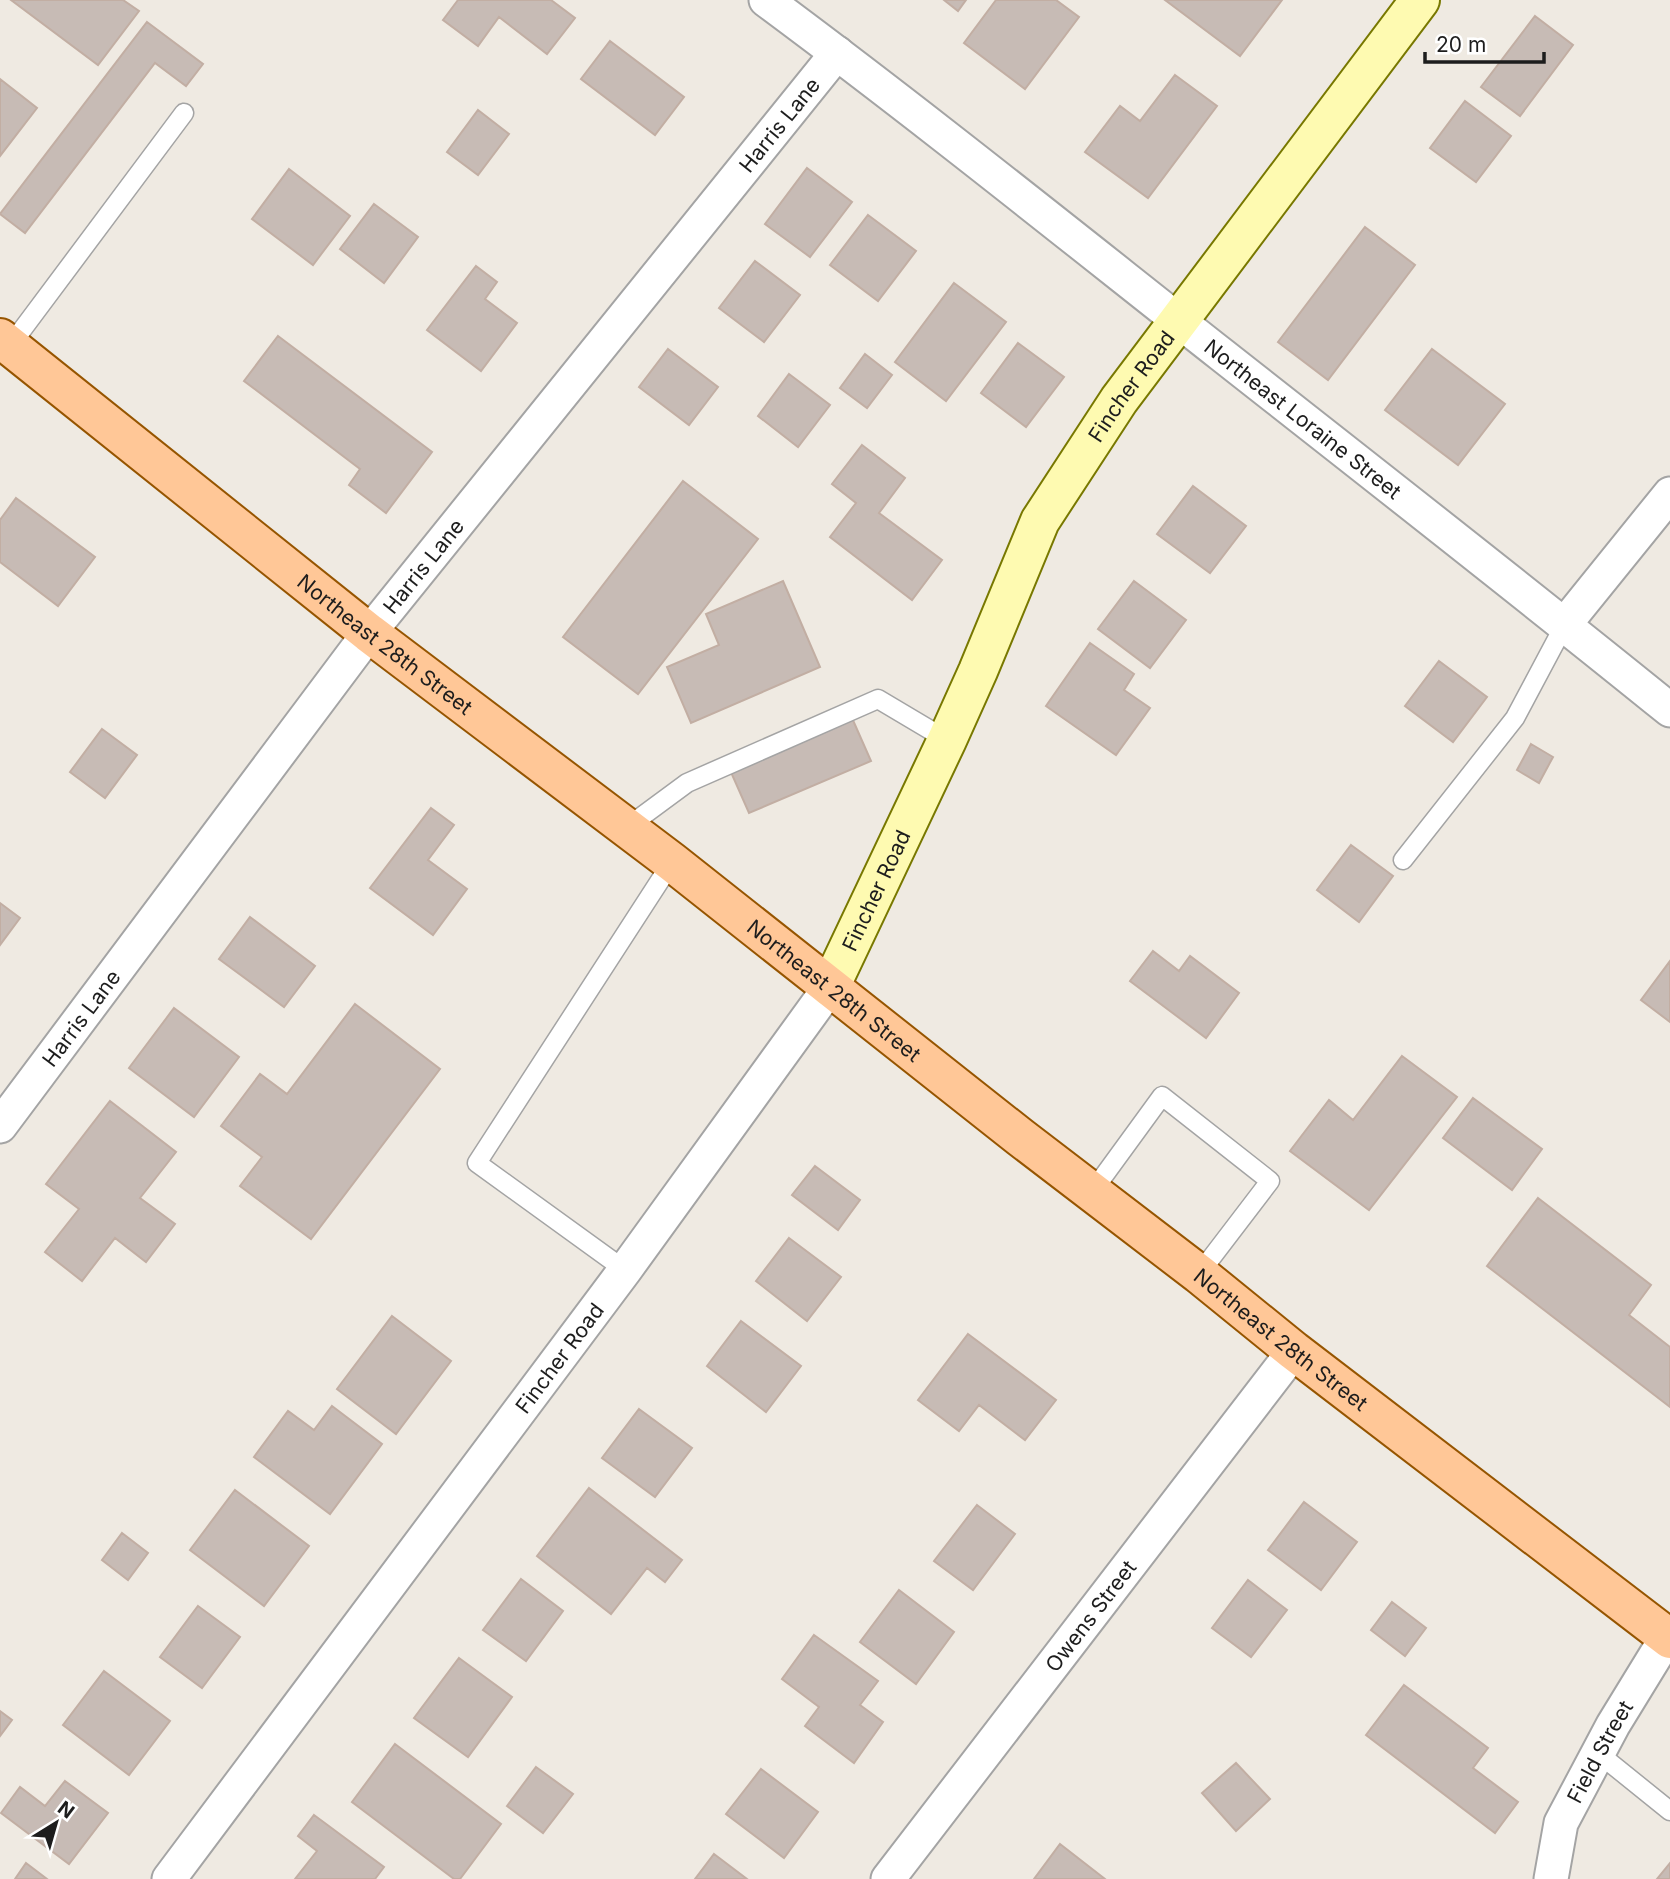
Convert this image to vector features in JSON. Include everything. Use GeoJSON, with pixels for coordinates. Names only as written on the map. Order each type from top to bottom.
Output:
{"type":"FeatureCollection","features":[{"type":"Feature","properties":{"kind":"main road","name":"Northeast 28th Street"},"geometry":{"type":"LineString","coordinates":[[5,342],[369,633],[672,862],[1294,1351],[1669,1636]]}},
{"type":"Feature","properties":{"kind":"street","name":"Northeast Loraine Street"},"geometry":{"type":"LineString","coordinates":[[766,0],[837,53],[1670,710]]}},
{"type":"Feature","properties":{"kind":"street","name":"Fincher Road"},"geometry":{"type":"LineString","coordinates":[[169,1879],[625,1270],[831,987],[947,740],[1040,522],[1119,400],[1420,0]]}},
{"type":"Feature","properties":{"kind":"street","name":"Harris Lane"},"geometry":{"type":"LineString","coordinates":[[0,1126],[369,633],[837,53]]}},
{"type":"Feature","properties":{"kind":"street"},"geometry":{"type":"LineString","coordinates":[[1564,624],[1670,494]]}},
{"type":"Feature","properties":{"kind":"street","name":"Owens Street"},"geometry":{"type":"LineString","coordinates":[[888,1879],[1294,1351]]}},
{"type":"Feature","properties":{"kind":"street","name":"Field Street"},"geometry":{"type":"LineString","coordinates":[[1552,1879],[1560,1823],[1613,1725],[1669,1636]]}},
{"type":"Feature","properties":{"kind":"lane"},"geometry":{"type":"LineString","coordinates":[[5,342],[184,113]]}},
{"type":"Feature","properties":{"kind":"lane"},"geometry":{"type":"LineString","coordinates":[[1403,860],[1515,718],[1564,624]]}},
{"type":"Feature","properties":{"kind":"lane"},"geometry":{"type":"LineString","coordinates":[[626,828],[687,783],[878,699],[947,740]]}},
{"type":"Feature","properties":{"kind":"lane"},"geometry":{"type":"LineString","coordinates":[[625,1270],[477,1163],[672,862]]}},
{"type":"Feature","properties":{"kind":"lane"},"geometry":{"type":"LineString","coordinates":[[1092,1192],[1162,1096],[1270,1181],[1199,1274]]}},
{"type":"Feature","properties":{"kind":"lane"},"geometry":{"type":"LineString","coordinates":[[1598,1753],[1670,1811]]}},
{"type":"Feature","properties":{"kind":"building"},"geometry":{"type":"Polygon","coordinates":[[[11,0],[123,0],[139,11],[98,65],[11,0]]]}},
{"type":"Feature","properties":{"kind":"building"},"geometry":{"type":"Polygon","coordinates":[[[458,0],[551,0],[575,18],[547,54],[499,17],[478,46],[443,20],[458,0]]]}},
{"type":"Feature","properties":{"kind":"building"},"geometry":{"type":"Polygon","coordinates":[[[944,0],[966,0],[958,11],[944,0]]]}},
{"type":"Feature","properties":{"kind":"building"},"geometry":{"type":"Polygon","coordinates":[[[996,0],[1056,0],[1079,17],[1025,89],[964,43],[996,0]]]}},
{"type":"Feature","properties":{"kind":"building"},"geometry":{"type":"Polygon","coordinates":[[[1165,0],[1282,0],[1240,56],[1165,0]]]}},
{"type":"Feature","properties":{"kind":"building"},"geometry":{"type":"Polygon","coordinates":[[[1535,16],[1573,45],[1520,116],[1481,87],[1535,16]]]}},
{"type":"Feature","properties":{"kind":"building"},"geometry":{"type":"Polygon","coordinates":[[[147,22],[203,64],[186,86],[155,63],[25,233],[0,214],[147,22]]]}},
{"type":"Feature","properties":{"kind":"building"},"geometry":{"type":"Polygon","coordinates":[[[610,41],[684,97],[655,135],[581,79],[610,41]]]}},
{"type":"Feature","properties":{"kind":"building"},"geometry":{"type":"Polygon","coordinates":[[[1175,75],[1217,106],[1148,198],[1085,152],[1120,106],[1140,121],[1175,75]]]}},
{"type":"Feature","properties":{"kind":"building"},"geometry":{"type":"Polygon","coordinates":[[[0,79],[37,108],[0,156],[0,79]]]}},
{"type":"Feature","properties":{"kind":"building"},"geometry":{"type":"Polygon","coordinates":[[[1465,101],[1511,136],[1476,182],[1430,148],[1465,101]]]}},
{"type":"Feature","properties":{"kind":"building"},"geometry":{"type":"Polygon","coordinates":[[[478,110],[509,134],[478,175],[447,152],[478,110]]]}},
{"type":"Feature","properties":{"kind":"building"},"geometry":{"type":"Polygon","coordinates":[[[807,168],[852,202],[810,257],[765,224],[807,168]]]}},
{"type":"Feature","properties":{"kind":"building"},"geometry":{"type":"Polygon","coordinates":[[[289,169],[350,216],[313,265],[252,219],[289,169]]]}},
{"type":"Feature","properties":{"kind":"building"},"geometry":{"type":"Polygon","coordinates":[[[374,204],[418,237],[384,283],[340,249],[374,204]]]}},
{"type":"Feature","properties":{"kind":"building"},"geometry":{"type":"Polygon","coordinates":[[[868,215],[916,251],[878,301],[830,265],[868,215]]]}},
{"type":"Feature","properties":{"kind":"building"},"geometry":{"type":"Polygon","coordinates":[[[1365,227],[1415,265],[1328,380],[1278,342],[1365,227]]]}},
{"type":"Feature","properties":{"kind":"building"},"geometry":{"type":"Polygon","coordinates":[[[755,261],[800,295],[764,342],[719,308],[755,261]]]}},
{"type":"Feature","properties":{"kind":"building"},"geometry":{"type":"Polygon","coordinates":[[[476,266],[497,282],[485,299],[517,323],[481,371],[427,330],[476,266]]]}},
{"type":"Feature","properties":{"kind":"building"},"geometry":{"type":"Polygon","coordinates":[[[954,283],[1006,322],[946,401],[895,362],[954,283]]]}},
{"type":"Feature","properties":{"kind":"building"},"geometry":{"type":"Polygon","coordinates":[[[278,336],[432,452],[386,513],[349,485],[360,469],[244,381],[278,336]]]}},
{"type":"Feature","properties":{"kind":"building"},"geometry":{"type":"Polygon","coordinates":[[[1018,343],[1064,377],[1026,427],[981,393],[1018,343]]]}},
{"type":"Feature","properties":{"kind":"building"},"geometry":{"type":"Polygon","coordinates":[[[668,349],[718,387],[689,425],[639,387],[668,349]]]}},
{"type":"Feature","properties":{"kind":"building"},"geometry":{"type":"Polygon","coordinates":[[[1432,349],[1505,404],[1458,465],[1385,410],[1432,349]]]}},
{"type":"Feature","properties":{"kind":"building"},"geometry":{"type":"Polygon","coordinates":[[[865,354],[892,375],[867,408],[840,388],[865,354]]]}},
{"type":"Feature","properties":{"kind":"building"},"geometry":{"type":"Polygon","coordinates":[[[789,374],[830,405],[798,447],[758,416],[789,374]]]}},
{"type":"Feature","properties":{"kind":"building"},"geometry":{"type":"Polygon","coordinates":[[[862,445],[905,478],[879,513],[942,560],[912,600],[830,537],[856,503],[832,484],[862,445]]]}},
{"type":"Feature","properties":{"kind":"building"},"geometry":{"type":"Polygon","coordinates":[[[683,481],[758,539],[638,694],[563,637],[683,481]]]}},
{"type":"Feature","properties":{"kind":"building"},"geometry":{"type":"Polygon","coordinates":[[[1193,486],[1246,526],[1210,573],[1157,534],[1193,486]]]}},
{"type":"Feature","properties":{"kind":"building"},"geometry":{"type":"Polygon","coordinates":[[[16,498],[95,557],[58,606],[0,562],[0,520],[16,498]]]}},
{"type":"Feature","properties":{"kind":"building"},"geometry":{"type":"Polygon","coordinates":[[[783,581],[820,667],[691,723],[667,667],[719,645],[706,614],[783,581]]]}},
{"type":"Feature","properties":{"kind":"building"},"geometry":{"type":"Polygon","coordinates":[[[1134,581],[1186,620],[1150,668],[1098,629],[1134,581]]]}},
{"type":"Feature","properties":{"kind":"building"},"geometry":{"type":"Polygon","coordinates":[[[1090,643],[1134,674],[1124,690],[1150,708],[1116,755],[1046,706],[1090,643]]]}},
{"type":"Feature","properties":{"kind":"building"},"geometry":{"type":"Polygon","coordinates":[[[1439,661],[1487,697],[1453,742],[1405,706],[1439,661]]]}},
{"type":"Feature","properties":{"kind":"building"},"geometry":{"type":"Polygon","coordinates":[[[852,718],[871,761],[749,813],[730,770],[852,718]]]}},
{"type":"Feature","properties":{"kind":"building"},"geometry":{"type":"Polygon","coordinates":[[[102,729],[137,755],[105,798],[70,772],[102,729]]]}},
{"type":"Feature","properties":{"kind":"building"},"geometry":{"type":"Polygon","coordinates":[[[1531,744],[1553,757],[1539,783],[1517,770],[1531,744]]]}},
{"type":"Feature","properties":{"kind":"building"},"geometry":{"type":"Polygon","coordinates":[[[431,808],[454,825],[428,860],[467,889],[433,935],[370,888],[431,808]]]}},
{"type":"Feature","properties":{"kind":"building"},"geometry":{"type":"Polygon","coordinates":[[[1351,845],[1393,876],[1359,922],[1317,890],[1351,845]]]}},
{"type":"Feature","properties":{"kind":"building"},"geometry":{"type":"Polygon","coordinates":[[[0,903],[20,918],[0,945],[0,903]]]}},
{"type":"Feature","properties":{"kind":"building"},"geometry":{"type":"Polygon","coordinates":[[[250,917],[315,966],[284,1007],[219,959],[250,917]]]}},
{"type":"Feature","properties":{"kind":"building"},"geometry":{"type":"Polygon","coordinates":[[[1153,951],[1179,971],[1190,956],[1239,993],[1206,1038],[1130,981],[1153,951]]]}},
{"type":"Feature","properties":{"kind":"building"},"geometry":{"type":"Polygon","coordinates":[[[1670,961],[1670,1022],[1641,1000],[1670,961]]]}},
{"type":"Feature","properties":{"kind":"building"},"geometry":{"type":"Polygon","coordinates":[[[355,1004],[440,1069],[311,1239],[240,1186],[262,1157],[221,1126],[260,1074],[287,1094],[355,1004]]]}},
{"type":"Feature","properties":{"kind":"building"},"geometry":{"type":"Polygon","coordinates":[[[174,1008],[239,1057],[194,1117],[129,1068],[174,1008]]]}},
{"type":"Feature","properties":{"kind":"building"},"geometry":{"type":"Polygon","coordinates":[[[1402,1056],[1457,1097],[1369,1210],[1290,1151],[1329,1100],[1353,1120],[1402,1056]]]}},
{"type":"Feature","properties":{"kind":"building"},"geometry":{"type":"Polygon","coordinates":[[[1473,1098],[1542,1149],[1512,1190],[1443,1138],[1473,1098]]]}},
{"type":"Feature","properties":{"kind":"building"},"geometry":{"type":"Polygon","coordinates":[[[110,1101],[176,1152],[140,1198],[175,1224],[146,1262],[115,1238],[82,1281],[45,1252],[79,1209],[46,1184],[110,1101]]]}},
{"type":"Feature","properties":{"kind":"building"},"geometry":{"type":"Polygon","coordinates":[[[815,1166],[860,1200],[838,1230],[792,1195],[815,1166]]]}},
{"type":"Feature","properties":{"kind":"building"},"geometry":{"type":"Polygon","coordinates":[[[1538,1198],[1651,1285],[1629,1315],[1670,1347],[1670,1407],[1487,1266],[1538,1198]]]}},
{"type":"Feature","properties":{"kind":"building"},"geometry":{"type":"Polygon","coordinates":[[[789,1238],[841,1277],[807,1321],[756,1281],[789,1238]]]}},
{"type":"Feature","properties":{"kind":"building"},"geometry":{"type":"Polygon","coordinates":[[[392,1316],[451,1361],[396,1434],[337,1389],[392,1316]]]}},
{"type":"Feature","properties":{"kind":"building"},"geometry":{"type":"Polygon","coordinates":[[[741,1321],[801,1366],[766,1412],[707,1366],[741,1321]]]}},
{"type":"Feature","properties":{"kind":"building"},"geometry":{"type":"Polygon","coordinates":[[[968,1334],[1056,1400],[1025,1440],[979,1405],[959,1431],[918,1400],[968,1334]]]}},
{"type":"Feature","properties":{"kind":"building"},"geometry":{"type":"Polygon","coordinates":[[[332,1406],[382,1444],[330,1514],[254,1457],[288,1411],[314,1430],[332,1406]]]}},
{"type":"Feature","properties":{"kind":"building"},"geometry":{"type":"Polygon","coordinates":[[[639,1409],[692,1448],[655,1497],[602,1458],[639,1409]]]}},
{"type":"Feature","properties":{"kind":"building"},"geometry":{"type":"Polygon","coordinates":[[[589,1488],[682,1560],[665,1582],[647,1568],[611,1614],[537,1556],[589,1488]]]}},
{"type":"Feature","properties":{"kind":"building"},"geometry":{"type":"Polygon","coordinates":[[[235,1490],[309,1546],[264,1606],[190,1550],[235,1490]]]}},
{"type":"Feature","properties":{"kind":"building"},"geometry":{"type":"Polygon","coordinates":[[[1304,1502],[1357,1542],[1321,1590],[1268,1550],[1304,1502]]]}},
{"type":"Feature","properties":{"kind":"building"},"geometry":{"type":"Polygon","coordinates":[[[977,1505],[1015,1534],[973,1590],[934,1561],[977,1505]]]}},
{"type":"Feature","properties":{"kind":"building"},"geometry":{"type":"Polygon","coordinates":[[[122,1533],[148,1553],[128,1580],[102,1560],[122,1533]]]}},
{"type":"Feature","properties":{"kind":"building"},"geometry":{"type":"Polygon","coordinates":[[[521,1579],[563,1611],[526,1661],[483,1630],[521,1579]]]}},
{"type":"Feature","properties":{"kind":"building"},"geometry":{"type":"Polygon","coordinates":[[[1248,1580],[1287,1610],[1251,1657],[1212,1628],[1248,1580]]]}},
{"type":"Feature","properties":{"kind":"building"},"geometry":{"type":"Polygon","coordinates":[[[899,1590],[954,1632],[916,1684],[860,1642],[899,1590]]]}},
{"type":"Feature","properties":{"kind":"building"},"geometry":{"type":"Polygon","coordinates":[[[1392,1602],[1426,1628],[1405,1656],[1371,1630],[1392,1602]]]}},
{"type":"Feature","properties":{"kind":"building"},"geometry":{"type":"Polygon","coordinates":[[[198,1606],[240,1637],[202,1688],[160,1657],[198,1606]]]}},
{"type":"Feature","properties":{"kind":"building"},"geometry":{"type":"Polygon","coordinates":[[[814,1635],[878,1681],[860,1705],[883,1722],[854,1763],[805,1726],[819,1707],[782,1679],[814,1635]]]}},
{"type":"Feature","properties":{"kind":"building"},"geometry":{"type":"Polygon","coordinates":[[[459,1658],[512,1697],[468,1757],[414,1718],[459,1658]]]}},
{"type":"Feature","properties":{"kind":"building"},"geometry":{"type":"Polygon","coordinates":[[[104,1671],[170,1721],[129,1775],[63,1725],[104,1671]]]}},
{"type":"Feature","properties":{"kind":"building"},"geometry":{"type":"Polygon","coordinates":[[[1404,1685],[1488,1748],[1473,1768],[1518,1802],[1495,1833],[1366,1735],[1404,1685]]]}},
{"type":"Feature","properties":{"kind":"building"},"geometry":{"type":"Polygon","coordinates":[[[0,1711],[12,1720],[0,1736],[0,1711]]]}},
{"type":"Feature","properties":{"kind":"building"},"geometry":{"type":"Polygon","coordinates":[[[395,1744],[501,1824],[460,1879],[454,1879],[352,1802],[395,1744]]]}},
{"type":"Feature","properties":{"kind":"building"},"geometry":{"type":"Polygon","coordinates":[[[1236,1763],[1270,1799],[1236,1831],[1202,1793],[1236,1763]]]}},
{"type":"Feature","properties":{"kind":"building"},"geometry":{"type":"Polygon","coordinates":[[[536,1767],[573,1794],[543,1833],[507,1806],[536,1767]]]}},
{"type":"Feature","properties":{"kind":"building"},"geometry":{"type":"Polygon","coordinates":[[[761,1769],[818,1812],[784,1858],[726,1814],[761,1769]]]}},
{"type":"Feature","properties":{"kind":"building"},"geometry":{"type":"Polygon","coordinates":[[[65,1781],[108,1813],[69,1864],[1,1813],[20,1787],[45,1806],[65,1781]]]}},
{"type":"Feature","properties":{"kind":"building"},"geometry":{"type":"Polygon","coordinates":[[[314,1815],[384,1867],[375,1879],[295,1879],[317,1851],[298,1836],[314,1815]]]}},
{"type":"Feature","properties":{"kind":"building"},"geometry":{"type":"Polygon","coordinates":[[[1060,1844],[1105,1879],[1034,1879],[1060,1844]]]}},
{"type":"Feature","properties":{"kind":"building"},"geometry":{"type":"Polygon","coordinates":[[[714,1854],[747,1879],[695,1879],[714,1854]]]}},
{"type":"Feature","properties":{"kind":"building"},"geometry":{"type":"Polygon","coordinates":[[[26,1863],[47,1879],[15,1879],[26,1863]]]}},
{"type":"Feature","properties":{"kind":"building"},"geometry":{"type":"Polygon","coordinates":[[[1670,1863],[1670,1879],[1657,1879],[1670,1863]]]}}]}
